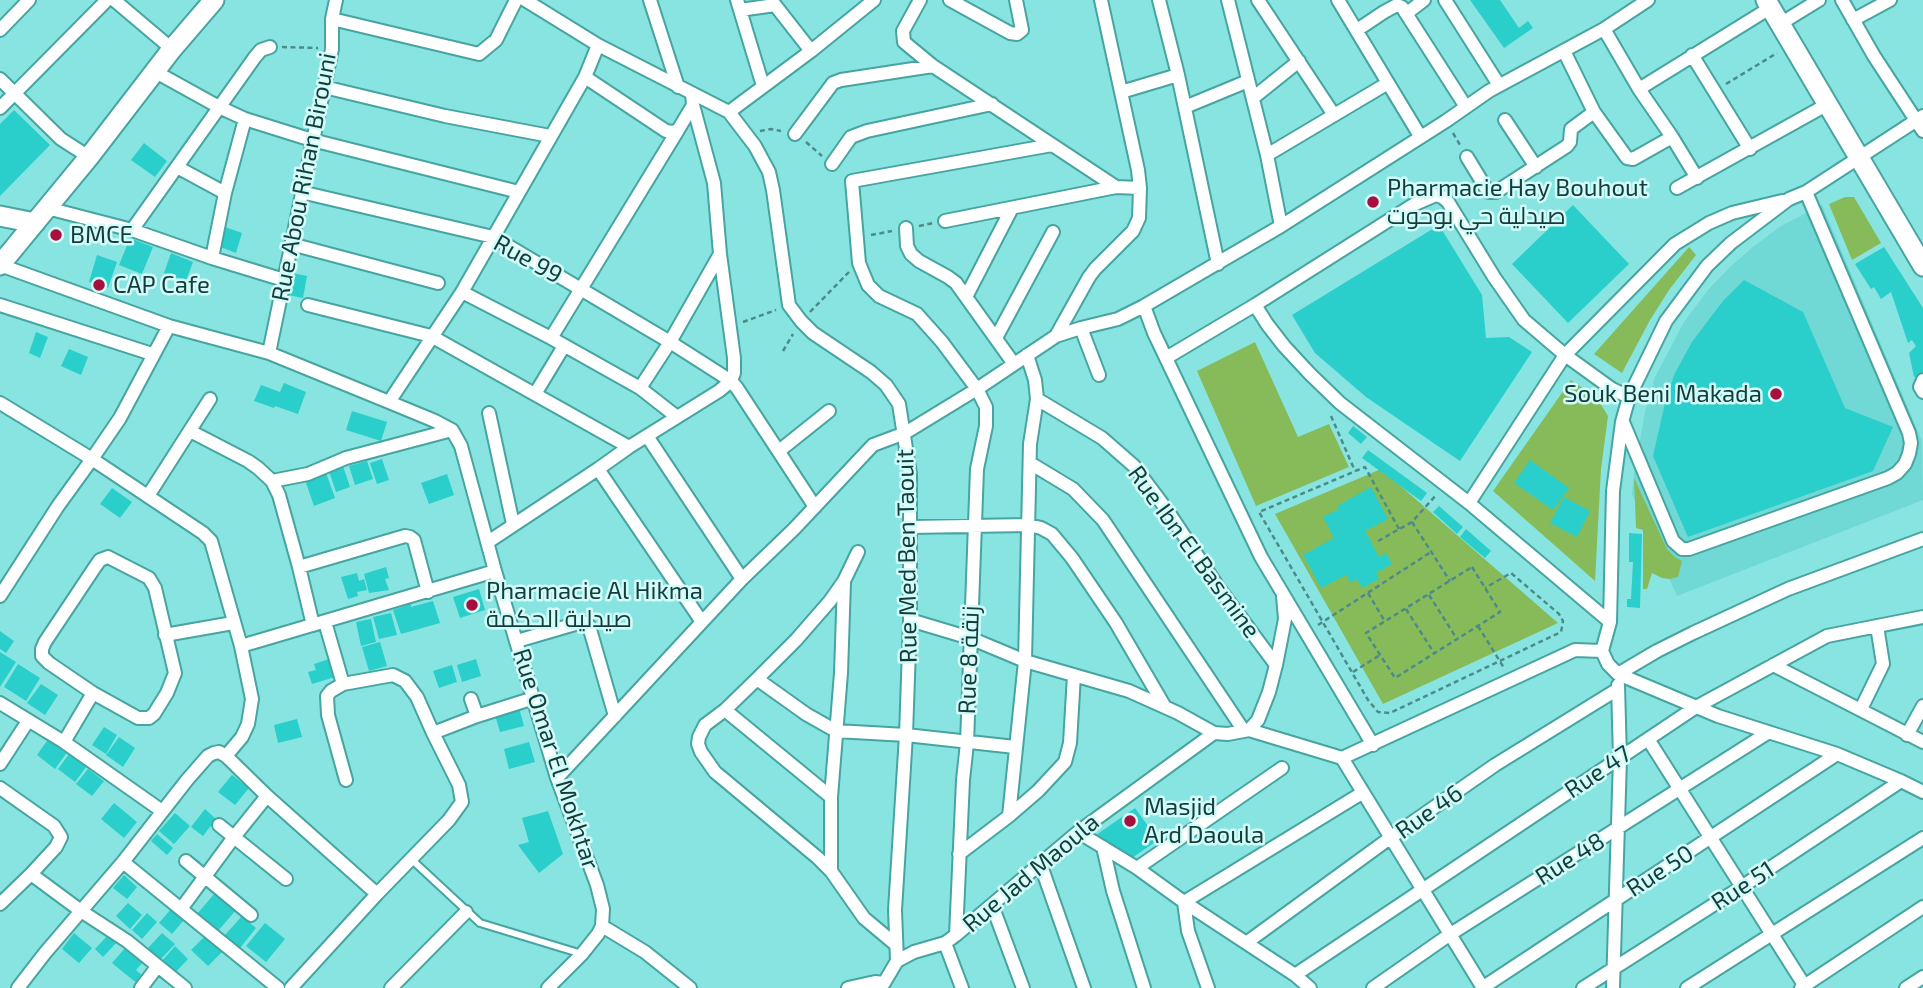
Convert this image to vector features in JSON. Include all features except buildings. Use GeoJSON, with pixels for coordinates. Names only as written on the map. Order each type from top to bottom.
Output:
{"type":"FeatureCollection","features":[{"type":"Feature","properties":{"kind":"main road"},"geometry":{"type":"LineString","coordinates":[[0,265],[214,0]]}},
{"type":"Feature","properties":{"kind":"main road"},"geometry":{"type":"LineString","coordinates":[[1772,11],[1923,266]]}},
{"type":"Feature","properties":{"kind":"main road"},"geometry":{"type":"LineString","coordinates":[[0,216],[41,215]]}},
{"type":"Feature","properties":{"kind":"street"},"geometry":{"type":"LineString","coordinates":[[0,30],[29,0]]}},
{"type":"Feature","properties":{"kind":"street"},"geometry":{"type":"LineString","coordinates":[[0,108],[107,0]]}},
{"type":"Feature","properties":{"kind":"street"},"geometry":{"type":"LineString","coordinates":[[114,0],[172,49]]}},
{"type":"Feature","properties":{"kind":"street","name":"Rue Abou Rihan Birouni"},"geometry":{"type":"LineString","coordinates":[[269,354],[324,86],[336,0]]}},
{"type":"Feature","properties":{"kind":"street"},"geometry":{"type":"LineString","coordinates":[[332,19],[479,54],[496,40],[516,0]]}},
{"type":"Feature","properties":{"kind":"street","name":"Rue Med Ben Taouit"},"geometry":{"type":"LineString","coordinates":[[525,0],[598,45],[678,87],[693,100],[729,112],[755,146],[769,172],[789,305],[801,321],[830,346],[886,385],[899,404],[910,474],[910,620],[895,910],[897,961]]}},
{"type":"Feature","properties":{"kind":"street"},"geometry":{"type":"LineString","coordinates":[[650,0],[678,87]]}},
{"type":"Feature","properties":{"kind":"street"},"geometry":{"type":"LineString","coordinates":[[920,0],[903,31],[904,42],[933,66],[1116,187]]}},
{"type":"Feature","properties":{"kind":"street"},"geometry":{"type":"LineString","coordinates":[[950,0],[1010,33],[1017,34],[1022,30],[1016,0]]}},
{"type":"Feature","properties":{"kind":"street"},"geometry":{"type":"LineString","coordinates":[[1056,336],[1095,269],[1133,231],[1137,223],[1140,188],[1138,170],[1101,0]]}},
{"type":"Feature","properties":{"kind":"street"},"geometry":{"type":"LineString","coordinates":[[1158,0],[1178,75],[1218,264]]}},
{"type":"Feature","properties":{"kind":"street"},"geometry":{"type":"LineString","coordinates":[[1228,0],[1267,155],[1281,226]]}},
{"type":"Feature","properties":{"kind":"street"},"geometry":{"type":"LineString","coordinates":[[1258,0],[1334,115]]}},
{"type":"Feature","properties":{"kind":"street"},"geometry":{"type":"LineString","coordinates":[[1338,0],[1420,136]]}},
{"type":"Feature","properties":{"kind":"street"},"geometry":{"type":"LineString","coordinates":[[1407,13],[1424,0]]}},
{"type":"Feature","properties":{"kind":"street"},"geometry":{"type":"LineString","coordinates":[[1446,0],[1499,85]]}},
{"type":"Feature","properties":{"kind":"street"},"geometry":{"type":"LineString","coordinates":[[557,778],[742,579],[873,445],[905,433],[1056,336],[1118,319],[1218,264],[1499,85],[1604,29],[1648,0]]}},
{"type":"Feature","properties":{"kind":"street"},"geometry":{"type":"LineString","coordinates":[[1639,89],[1692,55],[1772,11],[1819,0]]}},
{"type":"Feature","properties":{"kind":"street"},"geometry":{"type":"LineString","coordinates":[[1469,503],[1565,355],[1675,244],[1709,223],[1732,213],[1790,199],[1806,192],[1859,157],[1921,122],[1842,0]]}},
{"type":"Feature","properties":{"kind":"street"},"geometry":{"type":"LineString","coordinates":[[1853,20],[1890,0]]}},
{"type":"Feature","properties":{"kind":"street"},"geometry":{"type":"LineString","coordinates":[[729,112],[872,1]]}},
{"type":"Feature","properties":{"kind":"street"},"geometry":{"type":"LineString","coordinates":[[763,86],[738,5],[779,3],[811,51]]}},
{"type":"Feature","properties":{"kind":"street"},"geometry":{"type":"LineString","coordinates":[[1357,30],[1400,5],[1466,107]]}},
{"type":"Feature","properties":{"kind":"street"},"geometry":{"type":"LineString","coordinates":[[1604,29],[1697,178]]}},
{"type":"Feature","properties":{"kind":"street"},"geometry":{"type":"LineString","coordinates":[[389,401],[462,292],[585,77],[598,45]]}},
{"type":"Feature","properties":{"kind":"street"},"geometry":{"type":"LineString","coordinates":[[132,230],[255,57],[261,50],[270,47]]}},
{"type":"Feature","properties":{"kind":"street"},"geometry":{"type":"LineString","coordinates":[[1563,51],[1594,112],[1623,155],[1630,159],[1672,137]]}},
{"type":"Feature","properties":{"kind":"street"},"geometry":{"type":"LineString","coordinates":[[1692,55],[1750,149]]}},
{"type":"Feature","properties":{"kind":"street"},"geometry":{"type":"LineString","coordinates":[[1253,98],[1299,61]]}},
{"type":"Feature","properties":{"kind":"street"},"geometry":{"type":"LineString","coordinates":[[795,134],[833,83],[933,66]]}},
{"type":"Feature","properties":{"kind":"street"},"geometry":{"type":"LineString","coordinates":[[154,71],[245,119],[312,140],[519,192]]}},
{"type":"Feature","properties":{"kind":"street"},"geometry":{"type":"LineString","coordinates":[[1121,92],[1178,75]]}},
{"type":"Feature","properties":{"kind":"street"},"geometry":{"type":"LineString","coordinates":[[585,77],[666,131],[678,130]]}},
{"type":"Feature","properties":{"kind":"street"},"geometry":{"type":"LineString","coordinates":[[0,79],[61,139],[89,157]]}},
{"type":"Feature","properties":{"kind":"street"},"geometry":{"type":"LineString","coordinates":[[1185,107],[1248,81]]}},
{"type":"Feature","properties":{"kind":"street"},"geometry":{"type":"LineString","coordinates":[[1267,155],[1388,83]]}},
{"type":"Feature","properties":{"kind":"street"},"geometry":{"type":"LineString","coordinates":[[324,86],[445,116],[550,135]]}},
{"type":"Feature","properties":{"kind":"street"},"geometry":{"type":"LineString","coordinates":[[551,338],[678,130],[693,100]]}},
{"type":"Feature","properties":{"kind":"street"},"geometry":{"type":"LineString","coordinates":[[488,542],[731,381],[735,366],[713,183],[693,100]]}},
{"type":"Feature","properties":{"kind":"street"},"geometry":{"type":"LineString","coordinates":[[832,164],[851,137],[867,131],[992,104]]}},
{"type":"Feature","properties":{"kind":"street"},"geometry":{"type":"LineString","coordinates":[[1677,188],[1828,104]]}},
{"type":"Feature","properties":{"kind":"street"},"geometry":{"type":"LineString","coordinates":[[1467,157],[1486,190],[1496,192],[1567,146],[1571,129],[1594,112]]}},
{"type":"Feature","properties":{"kind":"street"},"geometry":{"type":"LineString","coordinates":[[212,258],[225,193],[245,119]]}},
{"type":"Feature","properties":{"kind":"street"},"geometry":{"type":"LineString","coordinates":[[1505,120],[1536,167]]}},
{"type":"Feature","properties":{"kind":"street"},"geometry":{"type":"LineString","coordinates":[[977,389],[917,314],[879,296],[868,285],[859,263],[852,181],[1052,145]]}},
{"type":"Feature","properties":{"kind":"street"},"geometry":{"type":"LineString","coordinates":[[177,167],[225,193]]}},
{"type":"Feature","properties":{"kind":"street"},"geometry":{"type":"LineString","coordinates":[[945,220],[1116,187],[1140,188]]}},
{"type":"Feature","properties":{"kind":"street","name":"Rue 99"},"geometry":{"type":"LineString","coordinates":[[302,192],[493,237],[731,381]]}},
{"type":"Feature","properties":{"kind":"street"},"geometry":{"type":"LineString","coordinates":[[1622,422],[1673,541],[1682,549],[1689,549],[1888,478],[1905,464],[1911,443],[1909,433],[1806,192]]}},
{"type":"Feature","properties":{"kind":"street"},"geometry":{"type":"LineString","coordinates":[[1166,358],[1413,205],[1439,195],[1448,202],[1524,320],[1565,355],[1612,389],[1629,397]]}},
{"type":"Feature","properties":{"kind":"street"},"geometry":{"type":"LineString","coordinates":[[1790,199],[1731,243],[1707,265],[1666,321],[1629,397],[1622,422],[1613,491],[1610,622],[1602,651],[1608,664],[1618,674],[1696,707],[1837,754],[1923,792]]}},
{"type":"Feature","properties":{"kind":"street"},"geometry":{"type":"LineString","coordinates":[[966,297],[1012,208]]}},
{"type":"Feature","properties":{"kind":"street"},"geometry":{"type":"LineString","coordinates":[[41,215],[132,230],[284,281]]}},
{"type":"Feature","properties":{"kind":"street"},"geometry":{"type":"LineString","coordinates":[[906,228],[907,246],[911,254],[948,277],[966,297],[1014,364]]}},
{"type":"Feature","properties":{"kind":"street"},"geometry":{"type":"LineString","coordinates":[[996,338],[1053,232]]}},
{"type":"Feature","properties":{"kind":"street"},"geometry":{"type":"LineString","coordinates":[[290,244],[438,283]]}},
{"type":"Feature","properties":{"kind":"street"},"geometry":{"type":"LineString","coordinates":[[640,388],[670,342],[720,254]]}},
{"type":"Feature","properties":{"kind":"street"},"geometry":{"type":"LineString","coordinates":[[0,265],[169,326],[269,354],[389,401],[452,430]]}},
{"type":"Feature","properties":{"kind":"street"},"geometry":{"type":"LineString","coordinates":[[462,292],[640,388],[677,417]]}},
{"type":"Feature","properties":{"kind":"street"},"geometry":{"type":"LineString","coordinates":[[0,305],[152,354]]}},
{"type":"Feature","properties":{"kind":"street"},"geometry":{"type":"LineString","coordinates":[[308,305],[431,336],[629,447]]}},
{"type":"Feature","properties":{"kind":"street"},"geometry":{"type":"LineString","coordinates":[[1255,305],[1267,324],[1310,374],[1340,403],[1469,503],[1610,622]]}},
{"type":"Feature","properties":{"kind":"street"},"geometry":{"type":"LineString","coordinates":[[1144,306],[1154,333],[1262,557],[1373,745]]}},
{"type":"Feature","properties":{"kind":"street"},"geometry":{"type":"LineString","coordinates":[[0,596],[58,506],[120,418],[169,326]]}},
{"type":"Feature","properties":{"kind":"street"},"geometry":{"type":"LineString","coordinates":[[1081,328],[1099,375]]}},
{"type":"Feature","properties":{"kind":"street"},"geometry":{"type":"LineString","coordinates":[[535,394],[564,346]]}},
{"type":"Feature","properties":{"kind":"street"},"geometry":{"type":"LineString","coordinates":[[1009,816],[1025,662],[1031,430],[1037,398],[1035,380],[1027,355]]}},
{"type":"Feature","properties":{"kind":"street"},"geometry":{"type":"LineString","coordinates":[[1923,380],[1920,384],[1923,393]]}},
{"type":"Feature","properties":{"kind":"street"},"geometry":{"type":"LineString","coordinates":[[731,381],[815,507]]}},
{"type":"Feature","properties":{"kind":"street","name":"Rue 8 زنقة"},"geometry":{"type":"LineString","coordinates":[[956,935],[967,743],[977,469],[986,426],[986,407],[977,389]]}},
{"type":"Feature","properties":{"kind":"street","name":"Rue Ibn El Basmine"},"geometry":{"type":"LineString","coordinates":[[1037,398],[1101,438],[1135,466],[1218,587],[1276,665]]}},
{"type":"Feature","properties":{"kind":"street"},"geometry":{"type":"LineString","coordinates":[[148,496],[210,399]]}},
{"type":"Feature","properties":{"kind":"street"},"geometry":{"type":"LineString","coordinates":[[0,403],[148,496],[211,541],[241,646],[252,699],[251,716],[242,737],[226,756]]}},
{"type":"Feature","properties":{"kind":"street"},"geometry":{"type":"LineString","coordinates":[[779,451],[829,411]]}},
{"type":"Feature","properties":{"kind":"street"},"geometry":{"type":"LineString","coordinates":[[489,413],[513,524]]}},
{"type":"Feature","properties":{"kind":"street"},"geometry":{"type":"LineString","coordinates":[[272,481],[308,474],[346,458],[452,430]]}},
{"type":"Feature","properties":{"kind":"street","name":"Rue Omar El Mokhtar"},"geometry":{"type":"LineString","coordinates":[[452,430],[461,446],[557,778],[597,885],[603,909],[602,926]]}},
{"type":"Feature","properties":{"kind":"street"},"geometry":{"type":"LineString","coordinates":[[190,431],[248,461],[272,481],[279,495],[299,567],[343,684]]}},
{"type":"Feature","properties":{"kind":"street"},"geometry":{"type":"LineString","coordinates":[[647,436],[742,579]]}},
{"type":"Feature","properties":{"kind":"street"},"geometry":{"type":"LineString","coordinates":[[1030,463],[1073,489],[1108,526],[1247,731]]}},
{"type":"Feature","properties":{"kind":"street"},"geometry":{"type":"LineString","coordinates":[[598,469],[702,622]]}},
{"type":"Feature","properties":{"kind":"street"},"geometry":{"type":"LineString","coordinates":[[909,527],[1029,526],[1052,534],[1067,551],[1116,623],[1166,707]]}},
{"type":"Feature","properties":{"kind":"street"},"geometry":{"type":"LineString","coordinates":[[299,567],[405,536],[414,540],[428,592]]}},
{"type":"Feature","properties":{"kind":"street"},"geometry":{"type":"LineString","coordinates":[[1618,674],[1681,639],[1788,589],[1923,539]]}},
{"type":"Feature","properties":{"kind":"street"},"geometry":{"type":"LineString","coordinates":[[858,552],[844,581],[830,601],[757,680],[708,722],[702,729],[698,744],[715,772],[805,846],[831,871],[864,918],[895,944]]}},
{"type":"Feature","properties":{"kind":"street"},"geometry":{"type":"LineString","coordinates":[[106,557],[152,581],[175,673],[167,693],[151,717],[145,719],[138,718],[93,692],[48,663],[41,653],[100,560],[106,557]]}},
{"type":"Feature","properties":{"kind":"street"},"geometry":{"type":"LineString","coordinates":[[241,646],[495,571]]}},
{"type":"Feature","properties":{"kind":"street"},"geometry":{"type":"LineString","coordinates":[[831,871],[831,797],[841,673],[844,581]]}},
{"type":"Feature","properties":{"kind":"street"},"geometry":{"type":"LineString","coordinates":[[1247,731],[1258,720],[1269,692],[1285,619],[1283,593]]}},
{"type":"Feature","properties":{"kind":"street","name":"Rue 47"},"geometry":{"type":"LineString","coordinates":[[1295,975],[1696,707],[1827,636],[1923,617]]}},
{"type":"Feature","properties":{"kind":"street"},"geometry":{"type":"LineString","coordinates":[[910,620],[970,638],[1025,662],[1129,691],[1214,733],[1247,731],[1342,758],[1574,650],[1602,651]]}},
{"type":"Feature","properties":{"kind":"street"},"geometry":{"type":"LineString","coordinates":[[165,635],[233,623]]}},
{"type":"Feature","properties":{"kind":"street"},"geometry":{"type":"LineString","coordinates":[[517,641],[586,623],[615,716]]}},
{"type":"Feature","properties":{"kind":"street"},"geometry":{"type":"LineString","coordinates":[[1861,709],[1883,664],[1877,626]]}},
{"type":"Feature","properties":{"kind":"street"},"geometry":{"type":"LineString","coordinates":[[1773,665],[1923,742]]}},
{"type":"Feature","properties":{"kind":"street"},"geometry":{"type":"LineString","coordinates":[[1614,988],[1616,829],[1620,758],[1618,674]]}},
{"type":"Feature","properties":{"kind":"street"},"geometry":{"type":"LineString","coordinates":[[959,854],[1038,791],[1065,762],[1070,743],[1074,675]]}},
{"type":"Feature","properties":{"kind":"street"},"geometry":{"type":"LineString","coordinates":[[291,988],[449,820],[462,802],[462,793],[417,697],[411,687],[399,677],[387,676],[343,684],[331,691],[326,701],[335,746],[346,780]]}},
{"type":"Feature","properties":{"kind":"street"},"geometry":{"type":"LineString","coordinates":[[757,680],[836,731],[906,735],[1015,747]]}},
{"type":"Feature","properties":{"kind":"street","name":"Rue 46"},"geometry":{"type":"LineString","coordinates":[[1246,943],[1496,765],[1618,689]]}},
{"type":"Feature","properties":{"kind":"street"},"geometry":{"type":"LineString","coordinates":[[64,742],[93,692]]}},
{"type":"Feature","properties":{"kind":"street"},"geometry":{"type":"LineString","coordinates":[[433,733],[534,698]]}},
{"type":"Feature","properties":{"kind":"street"},"geometry":{"type":"LineString","coordinates":[[471,699],[477,716]]}},
{"type":"Feature","properties":{"kind":"street"},"geometry":{"type":"LineString","coordinates":[[0,703],[64,742],[162,811]]}},
{"type":"Feature","properties":{"kind":"street"},"geometry":{"type":"LineString","coordinates":[[1907,735],[1923,706]]}},
{"type":"Feature","properties":{"kind":"street"},"geometry":{"type":"LineString","coordinates":[[725,710],[831,797]]}},
{"type":"Feature","properties":{"kind":"street"},"geometry":{"type":"LineString","coordinates":[[0,764],[28,720]]}},
{"type":"Feature","properties":{"kind":"street","name":"Rue 48"},"geometry":{"type":"LineString","coordinates":[[1373,988],[1449,935],[1769,732]]}},
{"type":"Feature","properties":{"kind":"street","name":"Rue Jad Maoula"},"geometry":{"type":"LineString","coordinates":[[897,961],[914,952],[945,943],[1078,832],[1214,733]]}},
{"type":"Feature","properties":{"kind":"street"},"geometry":{"type":"LineString","coordinates":[[1648,739],[1710,839],[1743,886],[1804,987],[1923,907]]}},
{"type":"Feature","properties":{"kind":"street"},"geometry":{"type":"LineString","coordinates":[[18,988],[208,756],[217,752],[226,756],[377,894]]}},
{"type":"Feature","properties":{"kind":"street","name":"Rue 50"},"geometry":{"type":"LineString","coordinates":[[1483,988],[1837,754]]}},
{"type":"Feature","properties":{"kind":"street"},"geometry":{"type":"LineString","coordinates":[[1342,758],[1483,988]]}},
{"type":"Feature","properties":{"kind":"street"},"geometry":{"type":"LineString","coordinates":[[1137,868],[1282,768]]}},
{"type":"Feature","properties":{"kind":"street","name":"Rue 51"},"geometry":{"type":"LineString","coordinates":[[1583,988],[1901,781]]}},
{"type":"Feature","properties":{"kind":"street"},"geometry":{"type":"LineString","coordinates":[[0,788],[52,824],[60,833],[59,842],[0,904]]}},
{"type":"Feature","properties":{"kind":"street"},"geometry":{"type":"LineString","coordinates":[[1184,902],[1362,793]]}},
{"type":"Feature","properties":{"kind":"street"},"geometry":{"type":"LineString","coordinates":[[181,909],[267,796]]}},
{"type":"Feature","properties":{"kind":"street"},"geometry":{"type":"LineString","coordinates":[[219,825],[286,879]]}},
{"type":"Feature","properties":{"kind":"street"},"geometry":{"type":"LineString","coordinates":[[1078,832],[1137,868],[1295,975],[1310,988]]}},
{"type":"Feature","properties":{"kind":"street"},"geometry":{"type":"LineString","coordinates":[[1687,988],[1923,838]]}},
{"type":"Feature","properties":{"kind":"street"},"geometry":{"type":"LineString","coordinates":[[1104,847],[1113,891],[1144,988]]}},
{"type":"Feature","properties":{"kind":"street"},"geometry":{"type":"LineString","coordinates":[[186,861],[251,915]]}},
{"type":"Feature","properties":{"kind":"street"},"geometry":{"type":"LineString","coordinates":[[123,862],[278,988]]}},
{"type":"Feature","properties":{"kind":"street"},"geometry":{"type":"LineString","coordinates":[[1040,863],[1084,988]]}},
{"type":"Feature","properties":{"kind":"street"},"geometry":{"type":"LineString","coordinates":[[31,874],[127,941],[185,988]]}},
{"type":"Feature","properties":{"kind":"street"},"geometry":{"type":"LineString","coordinates":[[1184,902],[1188,931],[1208,988]]}},
{"type":"Feature","properties":{"kind":"street"},"geometry":{"type":"LineString","coordinates":[[992,905],[1023,988]]}},
{"type":"Feature","properties":{"kind":"street"},"geometry":{"type":"LineString","coordinates":[[391,988],[466,912]]}},
{"type":"Feature","properties":{"kind":"street"},"geometry":{"type":"LineString","coordinates":[[548,988],[582,954],[602,926],[645,952],[690,988]]}},
{"type":"Feature","properties":{"kind":"street"},"geometry":{"type":"LineString","coordinates":[[945,943],[962,988]]}},
{"type":"Feature","properties":{"kind":"street"},"geometry":{"type":"LineString","coordinates":[[848,988],[875,982],[886,986],[897,961]]}},
{"type":"Feature","properties":{"kind":"street"},"geometry":{"type":"LineString","coordinates":[[141,988],[157,967]]}},
{"type":"Feature","properties":{"kind":"street"},"geometry":{"type":"LineString","coordinates":[[1906,988],[1923,977]]}},
{"type":"Feature","properties":{"kind":"lane"},"geometry":{"type":"LineString","coordinates":[[411,859],[480,923],[582,954]]}},
{"type":"Feature","properties":{"kind":"path"},"geometry":{"type":"LineString","coordinates":[[1714,91],[1792,44]]}},
{"type":"Feature","properties":{"kind":"path"},"geometry":{"type":"LineString","coordinates":[[270,47],[331,49]]}},
{"type":"Feature","properties":{"kind":"path"},"geometry":{"type":"LineString","coordinates":[[1446,121],[1467,157]]}},
{"type":"Feature","properties":{"kind":"path"},"geometry":{"type":"LineString","coordinates":[[783,351],[801,321],[859,263]]}},
{"type":"Feature","properties":{"kind":"path"},"geometry":{"type":"LineString","coordinates":[[730,326],[789,305]]}},
{"type":"Feature","properties":{"kind":"path"},"geometry":{"type":"LineString","coordinates":[[1331,416],[1355,471]]}},
{"type":"Feature","properties":{"kind":"path"},"geometry":{"type":"LineString","coordinates":[[1399,529],[1365,467],[1259,512],[1374,710],[1386,714],[1558,634],[1562,628],[1563,621],[1559,614],[1511,573],[1485,588]]}},
{"type":"Feature","properties":{"kind":"path"},"geometry":{"type":"LineString","coordinates":[[1378,541],[1412,522],[1446,485]]}},
{"type":"Feature","properties":{"kind":"path"},"geometry":{"type":"LineString","coordinates":[[1412,522],[1450,581]]}},
{"type":"Feature","properties":{"kind":"path"},"geometry":{"type":"LineString","coordinates":[[1315,627],[1431,552]]}},
{"type":"Feature","properties":{"kind":"path"},"geometry":{"type":"LineString","coordinates":[[1472,567],[1500,612],[1395,678],[1366,633],[1450,581],[1472,567]]}},
{"type":"Feature","properties":{"kind":"path"},"geometry":{"type":"LineString","coordinates":[[1289,580],[1296,576]]}},
{"type":"Feature","properties":{"kind":"path"},"geometry":{"type":"LineString","coordinates":[[1368,593],[1385,621]]}},
{"type":"Feature","properties":{"kind":"path"},"geometry":{"type":"LineString","coordinates":[[1429,594],[1457,639]]}},
{"type":"Feature","properties":{"kind":"path"},"geometry":{"type":"LineString","coordinates":[[1406,608],[1434,653]]}},
{"type":"Feature","properties":{"kind":"path"},"geometry":{"type":"LineString","coordinates":[[1478,626],[1511,680]]}},
{"type":"Feature","properties":{"kind":"path"},"geometry":{"type":"LineString","coordinates":[[1352,672],[1380,655]]}},
{"type":"Feature","properties":{"kind":"shaded area","name":"Souk Beni Makada"},"geometry":{"type":"Polygon","coordinates":[[[1822,205],[1922,441],[1923,500],[1677,596],[1632,494],[1645,412],[1655,377],[1684,322],[1708,290],[1731,266],[1781,226],[1822,205]]]}},
{"type":"Feature","properties":{"kind":"green space"},"geometry":{"type":"Polygon","coordinates":[[[1845,197],[1854,197],[1881,243],[1852,260],[1829,204],[1845,197]]]}},
{"type":"Feature","properties":{"kind":"green space"},"geometry":{"type":"Polygon","coordinates":[[[1689,247],[1696,255],[1650,320],[1622,373],[1594,354],[1689,247]]]}},
{"type":"Feature","properties":{"kind":"green space"},"geometry":{"type":"Polygon","coordinates":[[[1255,342],[1298,437],[1329,424],[1349,467],[1256,506],[1197,371],[1255,342]]]}},
{"type":"Feature","properties":{"kind":"green space"},"geometry":{"type":"Polygon","coordinates":[[[1571,380],[1597,398],[1608,416],[1601,469],[1595,581],[1493,491],[1571,380]]]}},
{"type":"Feature","properties":{"kind":"green space"},"geometry":{"type":"Polygon","coordinates":[[[1381,469],[1558,623],[1383,704],[1275,514],[1381,469]]]}},
{"type":"Feature","properties":{"kind":"green space"},"geometry":{"type":"Polygon","coordinates":[[[1634,478],[1667,549],[1682,561],[1678,577],[1662,578],[1652,573],[1647,589],[1643,589],[1643,530],[1636,528],[1634,478]]]}},
{"type":"Feature","properties":{"kind":"place","name":"Pharmacie Hay Bouhout صيدلية حي بوحوت"},"geometry":{"type":"Point","coordinates":[1373,202]}},
{"type":"Feature","properties":{"kind":"place","name":"BMCE"},"geometry":{"type":"Point","coordinates":[56,235]}},
{"type":"Feature","properties":{"kind":"place","name":"CAP Cafe"},"geometry":{"type":"Point","coordinates":[99,285]}},
{"type":"Feature","properties":{"kind":"place","name":"Souk Beni Makada"},"geometry":{"type":"Point","coordinates":[1776,394]}},
{"type":"Feature","properties":{"kind":"place","name":"Pharmacie Al Hikma صيدلية الحكمة"},"geometry":{"type":"Point","coordinates":[472,605]}},
{"type":"Feature","properties":{"kind":"place","name":"Masjid Ard Daoula"},"geometry":{"type":"Point","coordinates":[1130,821]}}]}
